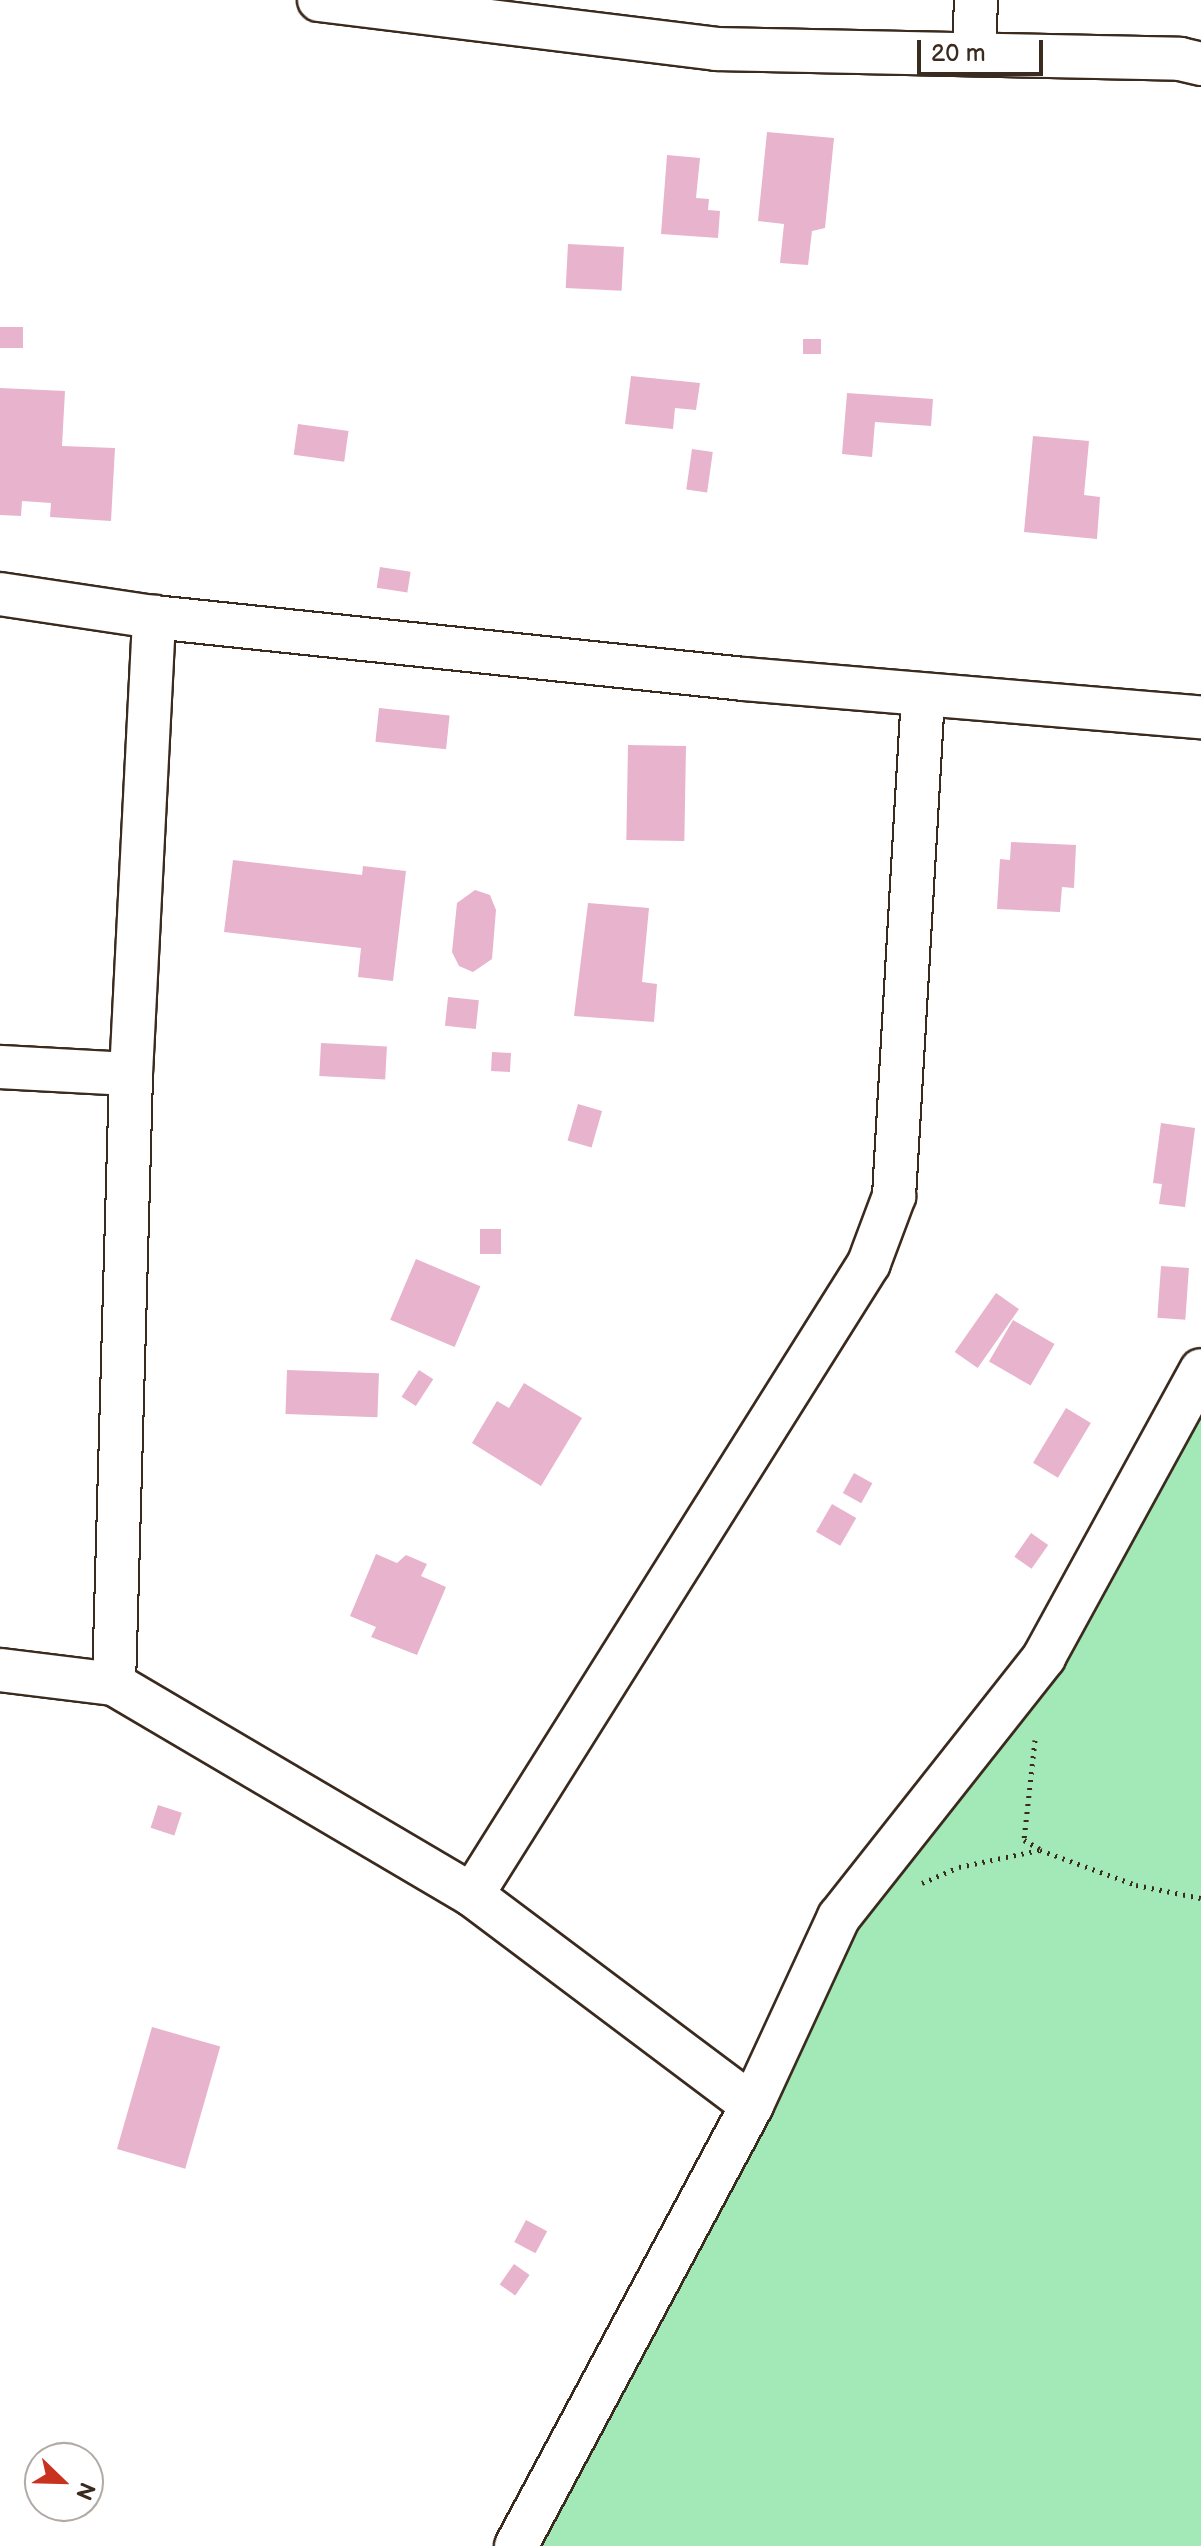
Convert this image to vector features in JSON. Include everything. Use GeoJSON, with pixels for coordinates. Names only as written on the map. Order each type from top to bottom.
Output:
{"type":"FeatureCollection","features":[{"type":"Feature","properties":{"kind":"street"},"geometry":{"type":"LineString","coordinates":[[974,54],[976,0]]}},
{"type":"Feature","properties":{"kind":"street"},"geometry":{"type":"LineString","coordinates":[[342,1],[716,49],[1180,59],[1201,64]]}},
{"type":"Feature","properties":{"kind":"street"},"geometry":{"type":"LineString","coordinates":[[0,594],[154,617],[923,696],[1201,717]]}},
{"type":"Feature","properties":{"kind":"street"},"geometry":{"type":"LineString","coordinates":[[114,1684],[131,1074],[154,617]]}},
{"type":"Feature","properties":{"kind":"street"},"geometry":{"type":"LineString","coordinates":[[472,1895],[869,1263],[894,1196],[923,696]]}},
{"type":"Feature","properties":{"kind":"street"},"geometry":{"type":"LineString","coordinates":[[0,1067],[131,1074]]}},
{"type":"Feature","properties":{"kind":"street"},"geometry":{"type":"LineString","coordinates":[[516,2546],[752,2105],[839,1917],[1044,1657],[1201,1370]]}},
{"type":"Feature","properties":{"kind":"street"},"geometry":{"type":"LineString","coordinates":[[0,1670],[114,1684],[472,1895],[752,2105]]}},
{"type":"Feature","properties":{"kind":"path"},"geometry":{"type":"LineString","coordinates":[[1036,1733],[1024,1840],[1040,1850],[1136,1885],[1201,1898]]}},
{"type":"Feature","properties":{"kind":"path"},"geometry":{"type":"LineString","coordinates":[[919,1884],[959,1867],[1040,1850]]}},
{"type":"Feature","properties":{"kind":"green space"},"geometry":{"type":"Polygon","coordinates":[[[1201,1370],[1201,2546],[516,2546],[839,1917],[1044,1657],[1201,1370]]]}},
{"type":"Feature","properties":{"kind":"building"},"geometry":{"type":"Polygon","coordinates":[[[767,132],[834,138],[825,228],[812,231],[808,265],[780,263],[784,224],[758,221],[767,132]]]}},
{"type":"Feature","properties":{"kind":"building"},"geometry":{"type":"Polygon","coordinates":[[[667,155],[700,158],[696,198],[709,199],[708,210],[720,211],[718,238],[661,234],[667,155]]]}},
{"type":"Feature","properties":{"kind":"building"},"geometry":{"type":"Polygon","coordinates":[[[568,244],[624,247],[622,291],[566,288],[568,244]]]}},
{"type":"Feature","properties":{"kind":"building"},"geometry":{"type":"Polygon","coordinates":[[[0,327],[23,327],[23,348],[0,348],[0,327]]]}},
{"type":"Feature","properties":{"kind":"building"},"geometry":{"type":"Polygon","coordinates":[[[803,339],[821,339],[821,354],[803,354],[803,339]]]}},
{"type":"Feature","properties":{"kind":"building"},"geometry":{"type":"Polygon","coordinates":[[[631,376],[700,383],[696,410],[675,408],[673,429],[625,424],[631,376]]]}},
{"type":"Feature","properties":{"kind":"building"},"geometry":{"type":"Polygon","coordinates":[[[0,388],[65,391],[62,446],[115,448],[111,521],[50,517],[51,503],[22,501],[21,516],[0,515],[0,388]]]}},
{"type":"Feature","properties":{"kind":"building"},"geometry":{"type":"Polygon","coordinates":[[[847,393],[933,399],[931,426],[875,422],[872,457],[842,454],[847,393]]]}},
{"type":"Feature","properties":{"kind":"building"},"geometry":{"type":"Polygon","coordinates":[[[298,424],[349,431],[344,462],[294,455],[298,424]]]}},
{"type":"Feature","properties":{"kind":"building"},"geometry":{"type":"Polygon","coordinates":[[[1033,436],[1089,441],[1084,495],[1100,497],[1097,539],[1024,532],[1033,436]]]}},
{"type":"Feature","properties":{"kind":"building"},"geometry":{"type":"Polygon","coordinates":[[[692,449],[713,452],[707,493],[686,490],[692,449]]]}},
{"type":"Feature","properties":{"kind":"building"},"geometry":{"type":"Polygon","coordinates":[[[380,567],[411,572],[407,593],[377,588],[380,567]]]}},
{"type":"Feature","properties":{"kind":"building"},"geometry":{"type":"Polygon","coordinates":[[[379,708],[450,715],[446,749],[375,742],[379,708]]]}},
{"type":"Feature","properties":{"kind":"building"},"geometry":{"type":"Polygon","coordinates":[[[628,745],[686,746],[684,841],[626,840],[628,745]]]}},
{"type":"Feature","properties":{"kind":"building"},"geometry":{"type":"Polygon","coordinates":[[[1011,842],[1076,845],[1074,888],[1062,887],[1060,912],[997,909],[1000,859],[1010,860],[1011,842]]]}},
{"type":"Feature","properties":{"kind":"building"},"geometry":{"type":"Polygon","coordinates":[[[233,860],[362,875],[363,866],[406,871],[393,981],[358,977],[361,948],[224,932],[233,860]]]}},
{"type":"Feature","properties":{"kind":"building"},"geometry":{"type":"Polygon","coordinates":[[[475,890],[490,895],[496,910],[492,959],[473,972],[459,966],[452,952],[457,903],[475,890]]]}},
{"type":"Feature","properties":{"kind":"building"},"geometry":{"type":"Polygon","coordinates":[[[588,903],[649,908],[642,982],[657,984],[654,1022],[574,1016],[588,903]]]}},
{"type":"Feature","properties":{"kind":"building"},"geometry":{"type":"Polygon","coordinates":[[[448,997],[479,1000],[476,1029],[445,1026],[448,997]]]}},
{"type":"Feature","properties":{"kind":"building"},"geometry":{"type":"Polygon","coordinates":[[[321,1043],[387,1046],[385,1079],[319,1076],[321,1043]]]}},
{"type":"Feature","properties":{"kind":"building"},"geometry":{"type":"Polygon","coordinates":[[[492,1052],[511,1053],[510,1072],[491,1071],[492,1052]]]}},
{"type":"Feature","properties":{"kind":"building"},"geometry":{"type":"Polygon","coordinates":[[[578,1104],[602,1111],[592,1147],[568,1141],[578,1104]]]}},
{"type":"Feature","properties":{"kind":"building"},"geometry":{"type":"Polygon","coordinates":[[[1161,1123],[1195,1128],[1185,1207],[1159,1204],[1162,1184],[1153,1183],[1161,1123]]]}},
{"type":"Feature","properties":{"kind":"building"},"geometry":{"type":"Polygon","coordinates":[[[480,1229],[501,1229],[501,1254],[480,1254],[480,1229]]]}},
{"type":"Feature","properties":{"kind":"building"},"geometry":{"type":"Polygon","coordinates":[[[416,1259],[480,1286],[455,1347],[390,1320],[416,1259]]]}},
{"type":"Feature","properties":{"kind":"building"},"geometry":{"type":"Polygon","coordinates":[[[1161,1266],[1189,1268],[1185,1320],[1157,1318],[1161,1266]]]}},
{"type":"Feature","properties":{"kind":"building"},"geometry":{"type":"Polygon","coordinates":[[[996,1293],[1019,1309],[978,1368],[955,1352],[996,1293]]]}},
{"type":"Feature","properties":{"kind":"building"},"geometry":{"type":"Polygon","coordinates":[[[1013,1320],[1055,1344],[1031,1386],[989,1362],[1013,1320]]]}},
{"type":"Feature","properties":{"kind":"building"},"geometry":{"type":"Polygon","coordinates":[[[287,1370],[379,1373],[377,1417],[285,1414],[287,1370]]]}},
{"type":"Feature","properties":{"kind":"building"},"geometry":{"type":"Polygon","coordinates":[[[419,1370],[433,1379],[416,1406],[402,1397],[419,1370]]]}},
{"type":"Feature","properties":{"kind":"building"},"geometry":{"type":"Polygon","coordinates":[[[524,1383],[582,1418],[541,1486],[472,1443],[497,1401],[509,1408],[524,1383]]]}},
{"type":"Feature","properties":{"kind":"building"},"geometry":{"type":"Polygon","coordinates":[[[1066,1408],[1091,1423],[1058,1478],[1033,1463],[1066,1408]]]}},
{"type":"Feature","properties":{"kind":"building"},"geometry":{"type":"Polygon","coordinates":[[[854,1473],[872,1483],[861,1503],[843,1493],[854,1473]]]}},
{"type":"Feature","properties":{"kind":"building"},"geometry":{"type":"Polygon","coordinates":[[[832,1504],[856,1518],[840,1546],[816,1532],[832,1504]]]}},
{"type":"Feature","properties":{"kind":"building"},"geometry":{"type":"Polygon","coordinates":[[[1031,1533],[1048,1545],[1032,1569],[1014,1557],[1031,1533]]]}},
{"type":"Feature","properties":{"kind":"building"},"geometry":{"type":"Polygon","coordinates":[[[376,1554],[397,1563],[406,1555],[427,1564],[421,1576],[446,1587],[417,1655],[371,1637],[376,1627],[350,1616],[376,1554]]]}},
{"type":"Feature","properties":{"kind":"building"},"geometry":{"type":"Polygon","coordinates":[[[158,1805],[182,1813],[174,1836],[151,1828],[158,1805]]]}},
{"type":"Feature","properties":{"kind":"building"},"geometry":{"type":"Polygon","coordinates":[[[152,2027],[220,2047],[185,2169],[117,2149],[152,2027]]]}},
{"type":"Feature","properties":{"kind":"building"},"geometry":{"type":"Polygon","coordinates":[[[526,2220],[547,2231],[535,2253],[514,2242],[526,2220]]]}},
{"type":"Feature","properties":{"kind":"building"},"geometry":{"type":"Polygon","coordinates":[[[514,2264],[530,2275],[515,2295],[500,2284],[514,2264]]]}}]}
